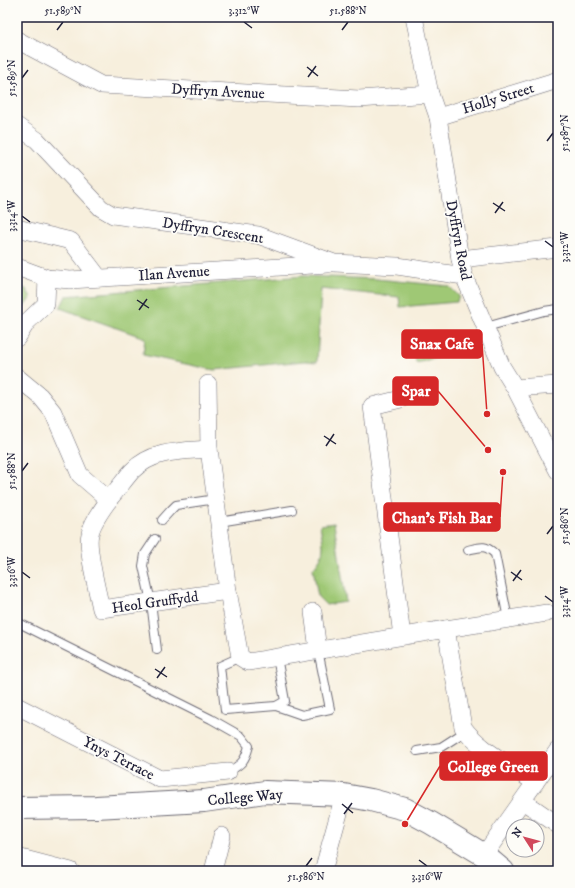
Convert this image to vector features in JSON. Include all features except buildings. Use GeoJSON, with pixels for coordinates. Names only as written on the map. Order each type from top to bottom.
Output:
{"type":"FeatureCollection","features":[{"type":"Feature","properties":{"kind":"main road","name":"College Way"},"geometry":{"type":"LineString","coordinates":[[17,808],[89,808],[204,801],[265,792],[344,795],[371,800],[405,810],[431,822],[484,855],[503,871]]}},
{"type":"Feature","properties":{"kind":"street","name":"Dyffryn Road"},"geometry":{"type":"LineString","coordinates":[[414,17],[430,94],[438,117],[460,260],[464,276],[502,367],[515,388],[558,471]]}},
{"type":"Feature","properties":{"kind":"street","name":"Dyffryn Avenue"},"geometry":{"type":"LineString","coordinates":[[17,40],[101,85],[359,99],[430,94]]}},
{"type":"Feature","properties":{"kind":"street","name":"Holly Street"},"geometry":{"type":"LineString","coordinates":[[438,117],[558,80]]}},
{"type":"Feature","properties":{"kind":"street","name":"Dyffryn Crescent"},"geometry":{"type":"LineString","coordinates":[[17,126],[37,140],[101,208],[112,215],[258,235],[334,263],[397,266],[464,276]]}},
{"type":"Feature","properties":{"kind":"street"},"geometry":{"type":"LineString","coordinates":[[17,228],[71,241],[99,278]]}},
{"type":"Feature","properties":{"kind":"street"},"geometry":{"type":"LineString","coordinates":[[460,260],[558,248]]}},
{"type":"Feature","properties":{"kind":"street","name":"Ilan Avenue"},"geometry":{"type":"LineString","coordinates":[[17,267],[46,278],[70,280],[334,263]]}},
{"type":"Feature","properties":{"kind":"street"},"geometry":{"type":"LineString","coordinates":[[17,338],[27,322],[46,304],[46,278]]}},
{"type":"Feature","properties":{"kind":"street"},"geometry":{"type":"LineString","coordinates":[[17,377],[40,396],[53,412],[80,475],[109,500]]}},
{"type":"Feature","properties":{"kind":"street"},"geometry":{"type":"LineString","coordinates":[[208,384],[209,449],[228,591],[240,657],[248,662],[547,613]]}},
{"type":"Feature","properties":{"kind":"street"},"geometry":{"type":"LineString","coordinates":[[515,388],[558,385]]}},
{"type":"Feature","properties":{"kind":"street"},"geometry":{"type":"LineString","coordinates":[[400,399],[372,406],[402,636]]}},
{"type":"Feature","properties":{"kind":"street","name":"Heol Gruffydd"},"geometry":{"type":"LineString","coordinates":[[209,449],[166,453],[154,456],[133,470],[109,500],[95,522],[90,534],[89,546],[101,609],[228,591]]}},
{"type":"Feature","properties":{"kind":"street"},"geometry":{"type":"LineString","coordinates":[[312,612],[318,650]]}},
{"type":"Feature","properties":{"kind":"street"},"geometry":{"type":"LineString","coordinates":[[446,629],[463,727],[470,737],[535,783]]}},
{"type":"Feature","properties":{"kind":"street","name":"Ynys Terrace"},"geometry":{"type":"LineString","coordinates":[[17,706],[160,779],[228,772]]}},
{"type":"Feature","properties":{"kind":"street"},"geometry":{"type":"LineString","coordinates":[[484,855],[558,750]]}},
{"type":"Feature","properties":{"kind":"street"},"geometry":{"type":"LineString","coordinates":[[324,871],[344,795]]}},
{"type":"Feature","properties":{"kind":"street"},"geometry":{"type":"LineString","coordinates":[[523,801],[558,825]]}},
{"type":"Feature","properties":{"kind":"street"},"geometry":{"type":"LineString","coordinates":[[213,871],[222,836]]}},
{"type":"Feature","properties":{"kind":"street"},"geometry":{"type":"LineString","coordinates":[[17,857],[71,871]]}},
{"type":"Feature","properties":{"kind":"lane"},"geometry":{"type":"LineString","coordinates":[[486,327],[544,311],[558,310]]}},
{"type":"Feature","properties":{"kind":"lane"},"geometry":{"type":"LineString","coordinates":[[162,520],[176,505],[216,499]]}},
{"type":"Feature","properties":{"kind":"lane"},"geometry":{"type":"LineString","coordinates":[[219,522],[292,510]]}},
{"type":"Feature","properties":{"kind":"lane"},"geometry":{"type":"LineString","coordinates":[[155,539],[145,554],[143,566],[151,602],[157,650]]}},
{"type":"Feature","properties":{"kind":"lane"},"geometry":{"type":"LineString","coordinates":[[468,550],[483,547],[489,548],[495,554],[508,619]]}},
{"type":"Feature","properties":{"kind":"lane"},"geometry":{"type":"LineString","coordinates":[[17,622],[205,716],[241,736],[249,746],[246,758],[239,766],[228,772]]}},
{"type":"Feature","properties":{"kind":"lane"},"geometry":{"type":"LineString","coordinates":[[240,657],[220,666],[225,710],[276,706],[302,715],[330,709],[318,650]]}},
{"type":"Feature","properties":{"kind":"lane"},"geometry":{"type":"LineString","coordinates":[[276,706],[285,701],[277,657]]}},
{"type":"Feature","properties":{"kind":"lane"},"geometry":{"type":"LineString","coordinates":[[417,751],[441,747],[466,731]]}},
{"type":"Feature","properties":{"kind":"green space"},"geometry":{"type":"Polygon","coordinates":[[[303,276],[377,279],[449,286],[459,296],[457,302],[400,307],[399,297],[321,289],[317,362],[304,361],[214,370],[143,355],[145,338],[60,308],[66,296],[303,276]]]}},
{"type":"Feature","properties":{"kind":"green space"},"geometry":{"type":"Polygon","coordinates":[[[17,285],[26,289],[31,297],[17,317],[17,285]]]}},
{"type":"Feature","properties":{"kind":"green space"},"geometry":{"type":"Polygon","coordinates":[[[461,341],[463,352],[416,363],[414,350],[461,341]]]}},
{"type":"Feature","properties":{"kind":"green space"},"geometry":{"type":"Polygon","coordinates":[[[334,523],[346,602],[326,605],[318,597],[313,568],[320,558],[323,548],[320,525],[334,523]]]}},
{"type":"Feature","properties":{"kind":"place","name":"Snax Cafe"},"geometry":{"type":"Point","coordinates":[487,414]}},
{"type":"Feature","properties":{"kind":"place","name":"Spar"},"geometry":{"type":"Point","coordinates":[488,450]}},
{"type":"Feature","properties":{"kind":"place","name":"Chan's Fish Bar"},"geometry":{"type":"Point","coordinates":[503,472]}},
{"type":"Feature","properties":{"kind":"place","name":"College Green"},"geometry":{"type":"Point","coordinates":[405,824]}}]}
